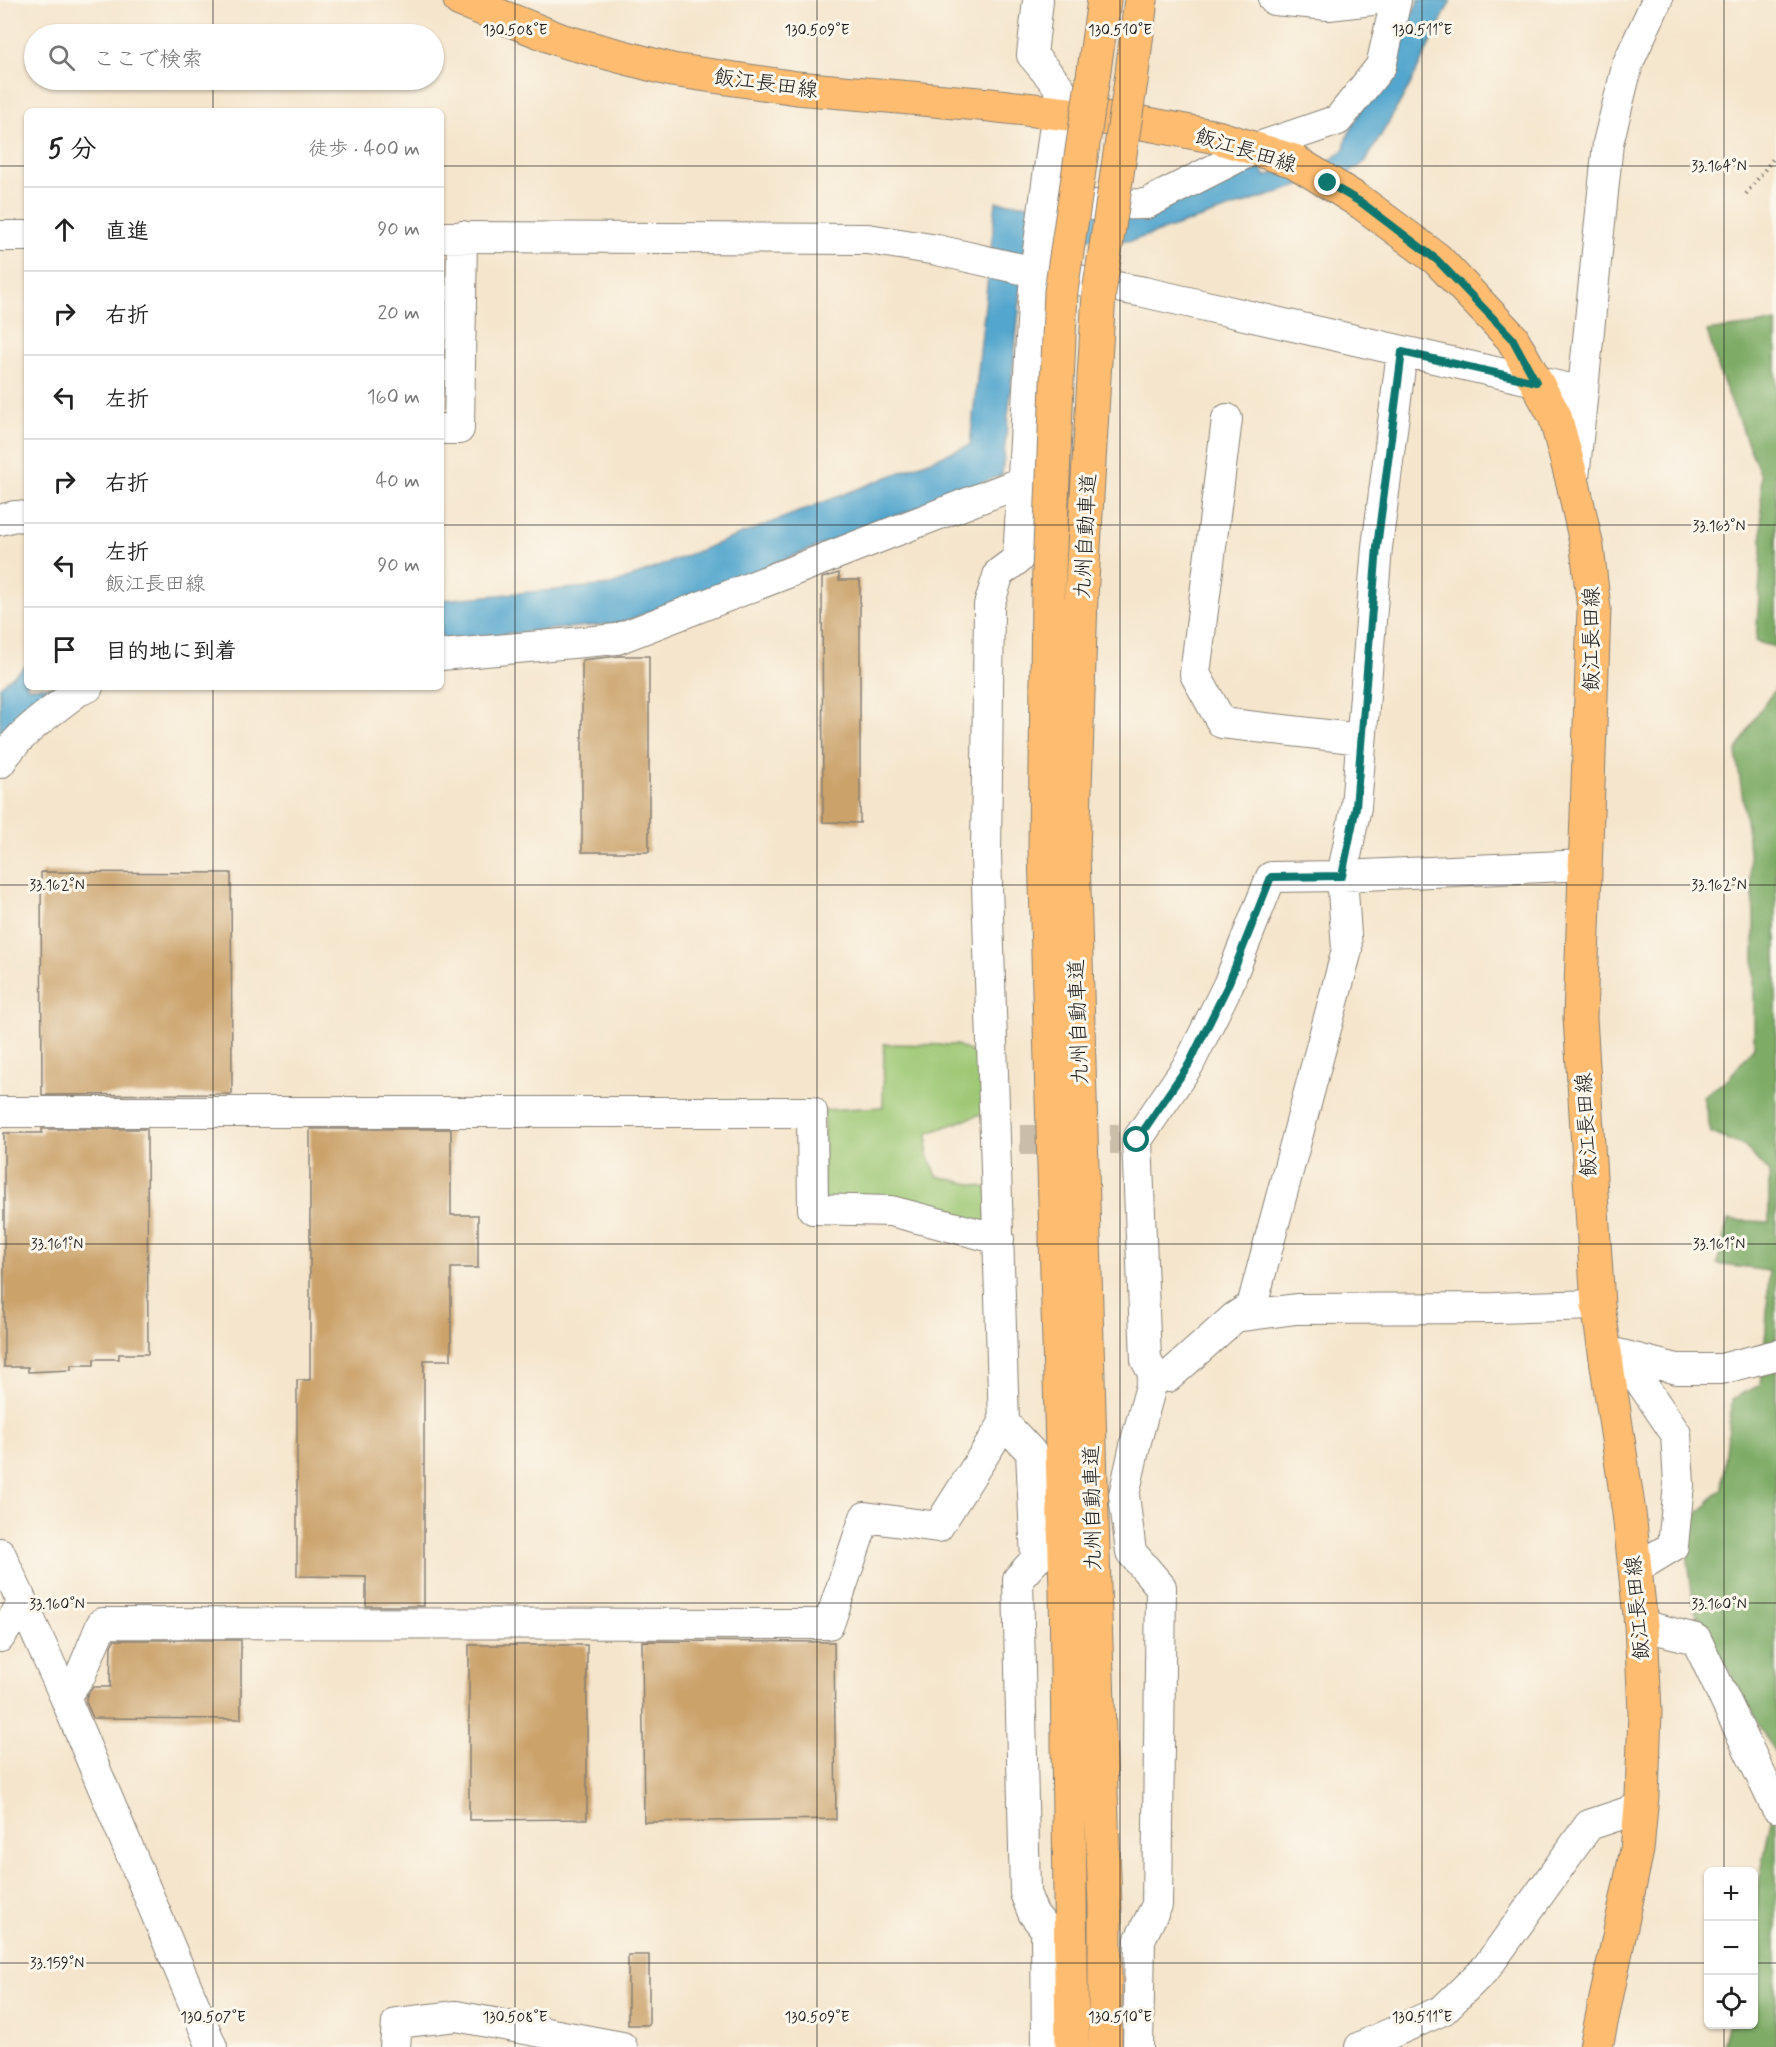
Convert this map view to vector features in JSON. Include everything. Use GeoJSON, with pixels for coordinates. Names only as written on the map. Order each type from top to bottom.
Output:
{"type":"FeatureCollection","features":[{"type":"Feature","properties":{"kind":"main road","name":"飯江長田線"},"geometry":{"type":"LineString","coordinates":[[460,0],[563,41],[672,70],[797,88],[990,105],[1137,122],[1217,137],[1294,161],[1362,203],[1437,260],[1512,338],[1556,416],[1587,547],[1594,609],[1580,1018],[1598,1305],[1629,1513],[1641,1625],[1645,1712],[1637,1850],[1596,2047]]}},
{"type":"Feature","properties":{"kind":"main road","name":"九州自動車道"},"geometry":{"type":"LineString","coordinates":[[1077,1430],[1045,849],[1048,594],[1061,291],[1104,0]]}},
{"type":"Feature","properties":{"kind":"main road","name":"九州自動車道"},"geometry":{"type":"LineString","coordinates":[[1072,2047],[1071,1901],[1080,1588],[1073,853],[1081,598],[1099,293],[1142,0]]}},
{"type":"Feature","properties":{"kind":"main road","name":"九州自動車道"},"geometry":{"type":"LineString","coordinates":[[1080,1588],[1106,1907],[1105,2047]]}},
{"type":"Feature","properties":{"kind":"street"},"geometry":{"type":"LineString","coordinates":[[65,1697],[81,1674],[102,1623],[829,1624],[865,1517],[938,1527],[1004,1423],[999,1239],[1007,1140],[986,853],[989,605],[999,573],[1018,559],[1031,272],[1040,236],[1060,88],[1032,55],[1038,0]]}},
{"type":"Feature","properties":{"kind":"street"},"geometry":{"type":"LineString","coordinates":[[1274,0],[1329,5],[1372,0]]}},
{"type":"Feature","properties":{"kind":"street"},"geometry":{"type":"LineString","coordinates":[[1044,203],[1146,204],[1256,148],[1338,120],[1381,66],[1396,0]]}},
{"type":"Feature","properties":{"kind":"street"},"geometry":{"type":"LineString","coordinates":[[1573,483],[1608,143],[1628,63],[1657,0]]}},
{"type":"Feature","properties":{"kind":"street"},"geometry":{"type":"LineString","coordinates":[[0,236],[24,236]]}},
{"type":"Feature","properties":{"kind":"street"},"geometry":{"type":"LineString","coordinates":[[444,429],[459,429],[451,236],[868,239],[937,250],[1031,272],[1144,292],[1583,392]]}},
{"type":"Feature","properties":{"kind":"street"},"geometry":{"type":"LineString","coordinates":[[1154,1375],[1168,1377],[1235,1317],[1252,1306],[1347,950],[1342,876],[1356,807],[1377,547],[1402,352]]}},
{"type":"Feature","properties":{"kind":"street"},"geometry":{"type":"LineString","coordinates":[[1227,419],[1195,674],[1222,723],[1361,740]]}},
{"type":"Feature","properties":{"kind":"street"},"geometry":{"type":"LineString","coordinates":[[444,655],[617,639],[1022,482]]}},
{"type":"Feature","properties":{"kind":"street"},"geometry":{"type":"LineString","coordinates":[[0,520],[15,516],[24,517]]}},
{"type":"Feature","properties":{"kind":"street"},"geometry":{"type":"LineString","coordinates":[[0,763],[19,737],[80,690]]}},
{"type":"Feature","properties":{"kind":"street"},"geometry":{"type":"LineString","coordinates":[[1138,2047],[1140,1939],[1157,1905],[1161,1587],[1131,1552],[1124,1496],[1136,1440],[1154,1375],[1146,1360],[1128,1140],[1189,1064],[1228,985],[1271,877],[1586,865]]}},
{"type":"Feature","properties":{"kind":"street"},"geometry":{"type":"LineString","coordinates":[[0,1112],[812,1112],[813,1209],[891,1211],[999,1239]]}},
{"type":"Feature","properties":{"kind":"street"},"geometry":{"type":"LineString","coordinates":[[1235,1317],[1296,1309],[1598,1305]]}},
{"type":"Feature","properties":{"kind":"street"},"geometry":{"type":"LineString","coordinates":[[1605,1351],[1677,1369],[1721,1369],[1776,1355]]}},
{"type":"Feature","properties":{"kind":"street"},"geometry":{"type":"LineString","coordinates":[[1605,1351],[1636,1375],[1676,1434],[1679,1484],[1673,1546],[1635,1569]]}},
{"type":"Feature","properties":{"kind":"street"},"geometry":{"type":"LineString","coordinates":[[1004,1423],[1031,1452],[1036,1559],[1018,1579],[1025,1893],[1033,1913],[1046,1930],[1047,2047]]}},
{"type":"Feature","properties":{"kind":"street"},"geometry":{"type":"LineString","coordinates":[[0,1553],[13,1596],[65,1697],[212,2047]]}},
{"type":"Feature","properties":{"kind":"street"},"geometry":{"type":"LineString","coordinates":[[0,1636],[13,1596]]}},
{"type":"Feature","properties":{"kind":"street"},"geometry":{"type":"LineString","coordinates":[[1641,1625],[1696,1639],[1776,1807]]}},
{"type":"Feature","properties":{"kind":"street"},"geometry":{"type":"LineString","coordinates":[[1360,2047],[1443,2010],[1487,1967],[1589,1825],[1640,1808]]}},
{"type":"Feature","properties":{"kind":"street"},"geometry":{"type":"LineString","coordinates":[[396,2035],[456,2016],[622,2047]]}},
{"type":"Feature","properties":{"kind":"path"},"geometry":{"type":"LineString","coordinates":[[1746,194],[1776,155]]}},
{"type":"Feature","properties":{"kind":"green space"},"geometry":{"type":"Polygon","coordinates":[[[1776,322],[1776,647],[1756,642],[1762,548],[1761,476],[1720,374],[1707,331],[1776,322]]]}},
{"type":"Feature","properties":{"kind":"green space"},"geometry":{"type":"Polygon","coordinates":[[[1776,688],[1776,1755],[1694,1609],[1684,1528],[1722,1488],[1732,1399],[1760,1385],[1769,1271],[1717,1264],[1728,1220],[1769,1222],[1769,1173],[1744,1146],[1711,1133],[1703,1096],[1728,1079],[1754,1047],[1754,914],[1747,827],[1736,752],[1756,716],[1776,688]]]}},
{"type":"Feature","properties":{"kind":"green space"},"geometry":{"type":"Polygon","coordinates":[[[884,1044],[957,1045],[984,1058],[984,1113],[928,1133],[927,1153],[937,1176],[988,1188],[990,1226],[823,1205],[824,1110],[883,1107],[884,1044]]]}},
{"type":"Feature","properties":{"kind":"green space"},"geometry":{"type":"Polygon","coordinates":[[[1776,1792],[1776,2047],[1723,2047],[1727,2029],[1758,2029],[1758,1889],[1776,1792]]]}},
{"type":"Feature","properties":{"kind":"water"},"geometry":{"type":"Polygon","coordinates":[[[1419,0],[1451,0],[1409,87],[1366,161],[1350,173],[1335,178],[1332,175],[1131,241],[1027,233],[1002,475],[621,623],[444,640],[444,600],[611,585],[970,445],[996,202],[1125,212],[1179,197],[1262,168],[1265,176],[1321,160],[1329,161],[1344,150],[1346,139],[1419,0]]]}},
{"type":"Feature","properties":{"kind":"water"},"geometry":{"type":"Polygon","coordinates":[[[24,667],[24,690],[61,690],[0,740],[0,686],[24,667]]]}},
{"type":"Feature","properties":{"kind":"building"},"geometry":{"type":"Polygon","coordinates":[[[839,573],[839,580],[860,580],[860,823],[823,822],[822,578],[839,573]]]}},
{"type":"Feature","properties":{"kind":"building"},"geometry":{"type":"Polygon","coordinates":[[[649,656],[649,852],[582,852],[582,660],[649,656]]]}},
{"type":"Feature","properties":{"kind":"building"},"geometry":{"type":"Polygon","coordinates":[[[41,872],[231,873],[232,1094],[42,1095],[41,872]]]}},
{"type":"Feature","properties":{"kind":"building"},"geometry":{"type":"Polygon","coordinates":[[[42,1129],[147,1129],[148,1354],[119,1354],[119,1359],[94,1359],[94,1365],[71,1365],[71,1370],[28,1372],[28,1367],[4,1367],[4,1133],[42,1133],[42,1129]]]}},
{"type":"Feature","properties":{"kind":"building"},"geometry":{"type":"Polygon","coordinates":[[[310,1129],[451,1129],[451,1215],[478,1215],[478,1268],[451,1268],[451,1360],[424,1360],[424,1606],[366,1606],[366,1577],[297,1576],[297,1380],[310,1380],[310,1129]]]}},
{"type":"Feature","properties":{"kind":"building"},"geometry":{"type":"Polygon","coordinates":[[[114,1640],[241,1640],[241,1719],[93,1718],[86,1697],[93,1687],[110,1687],[111,1646],[114,1640]]]}},
{"type":"Feature","properties":{"kind":"building"},"geometry":{"type":"Polygon","coordinates":[[[642,1641],[834,1642],[836,1819],[644,1822],[642,1641]]]}},
{"type":"Feature","properties":{"kind":"building"},"geometry":{"type":"Polygon","coordinates":[[[469,1645],[587,1645],[587,1819],[469,1820],[469,1645]]]}},
{"type":"Feature","properties":{"kind":"building"},"geometry":{"type":"Polygon","coordinates":[[[628,1955],[649,1955],[649,2025],[628,2025],[628,1955]]]}},
{"type":"Feature","properties":{"kind":"tunnel"},"geometry":{"type":"LineString","coordinates":[[1020,1140],[1119,1139]]}},
{"type":"Feature","properties":{"kind":"route"},"geometry":{"type":"LineString","coordinates":[[1137,1140],[1189,1064],[1228,985],[1271,877],[1342,876],[1356,807],[1377,547],[1402,352],[1536,382],[1512,338],[1437,260],[1362,203],[1328,183]]}}]}
